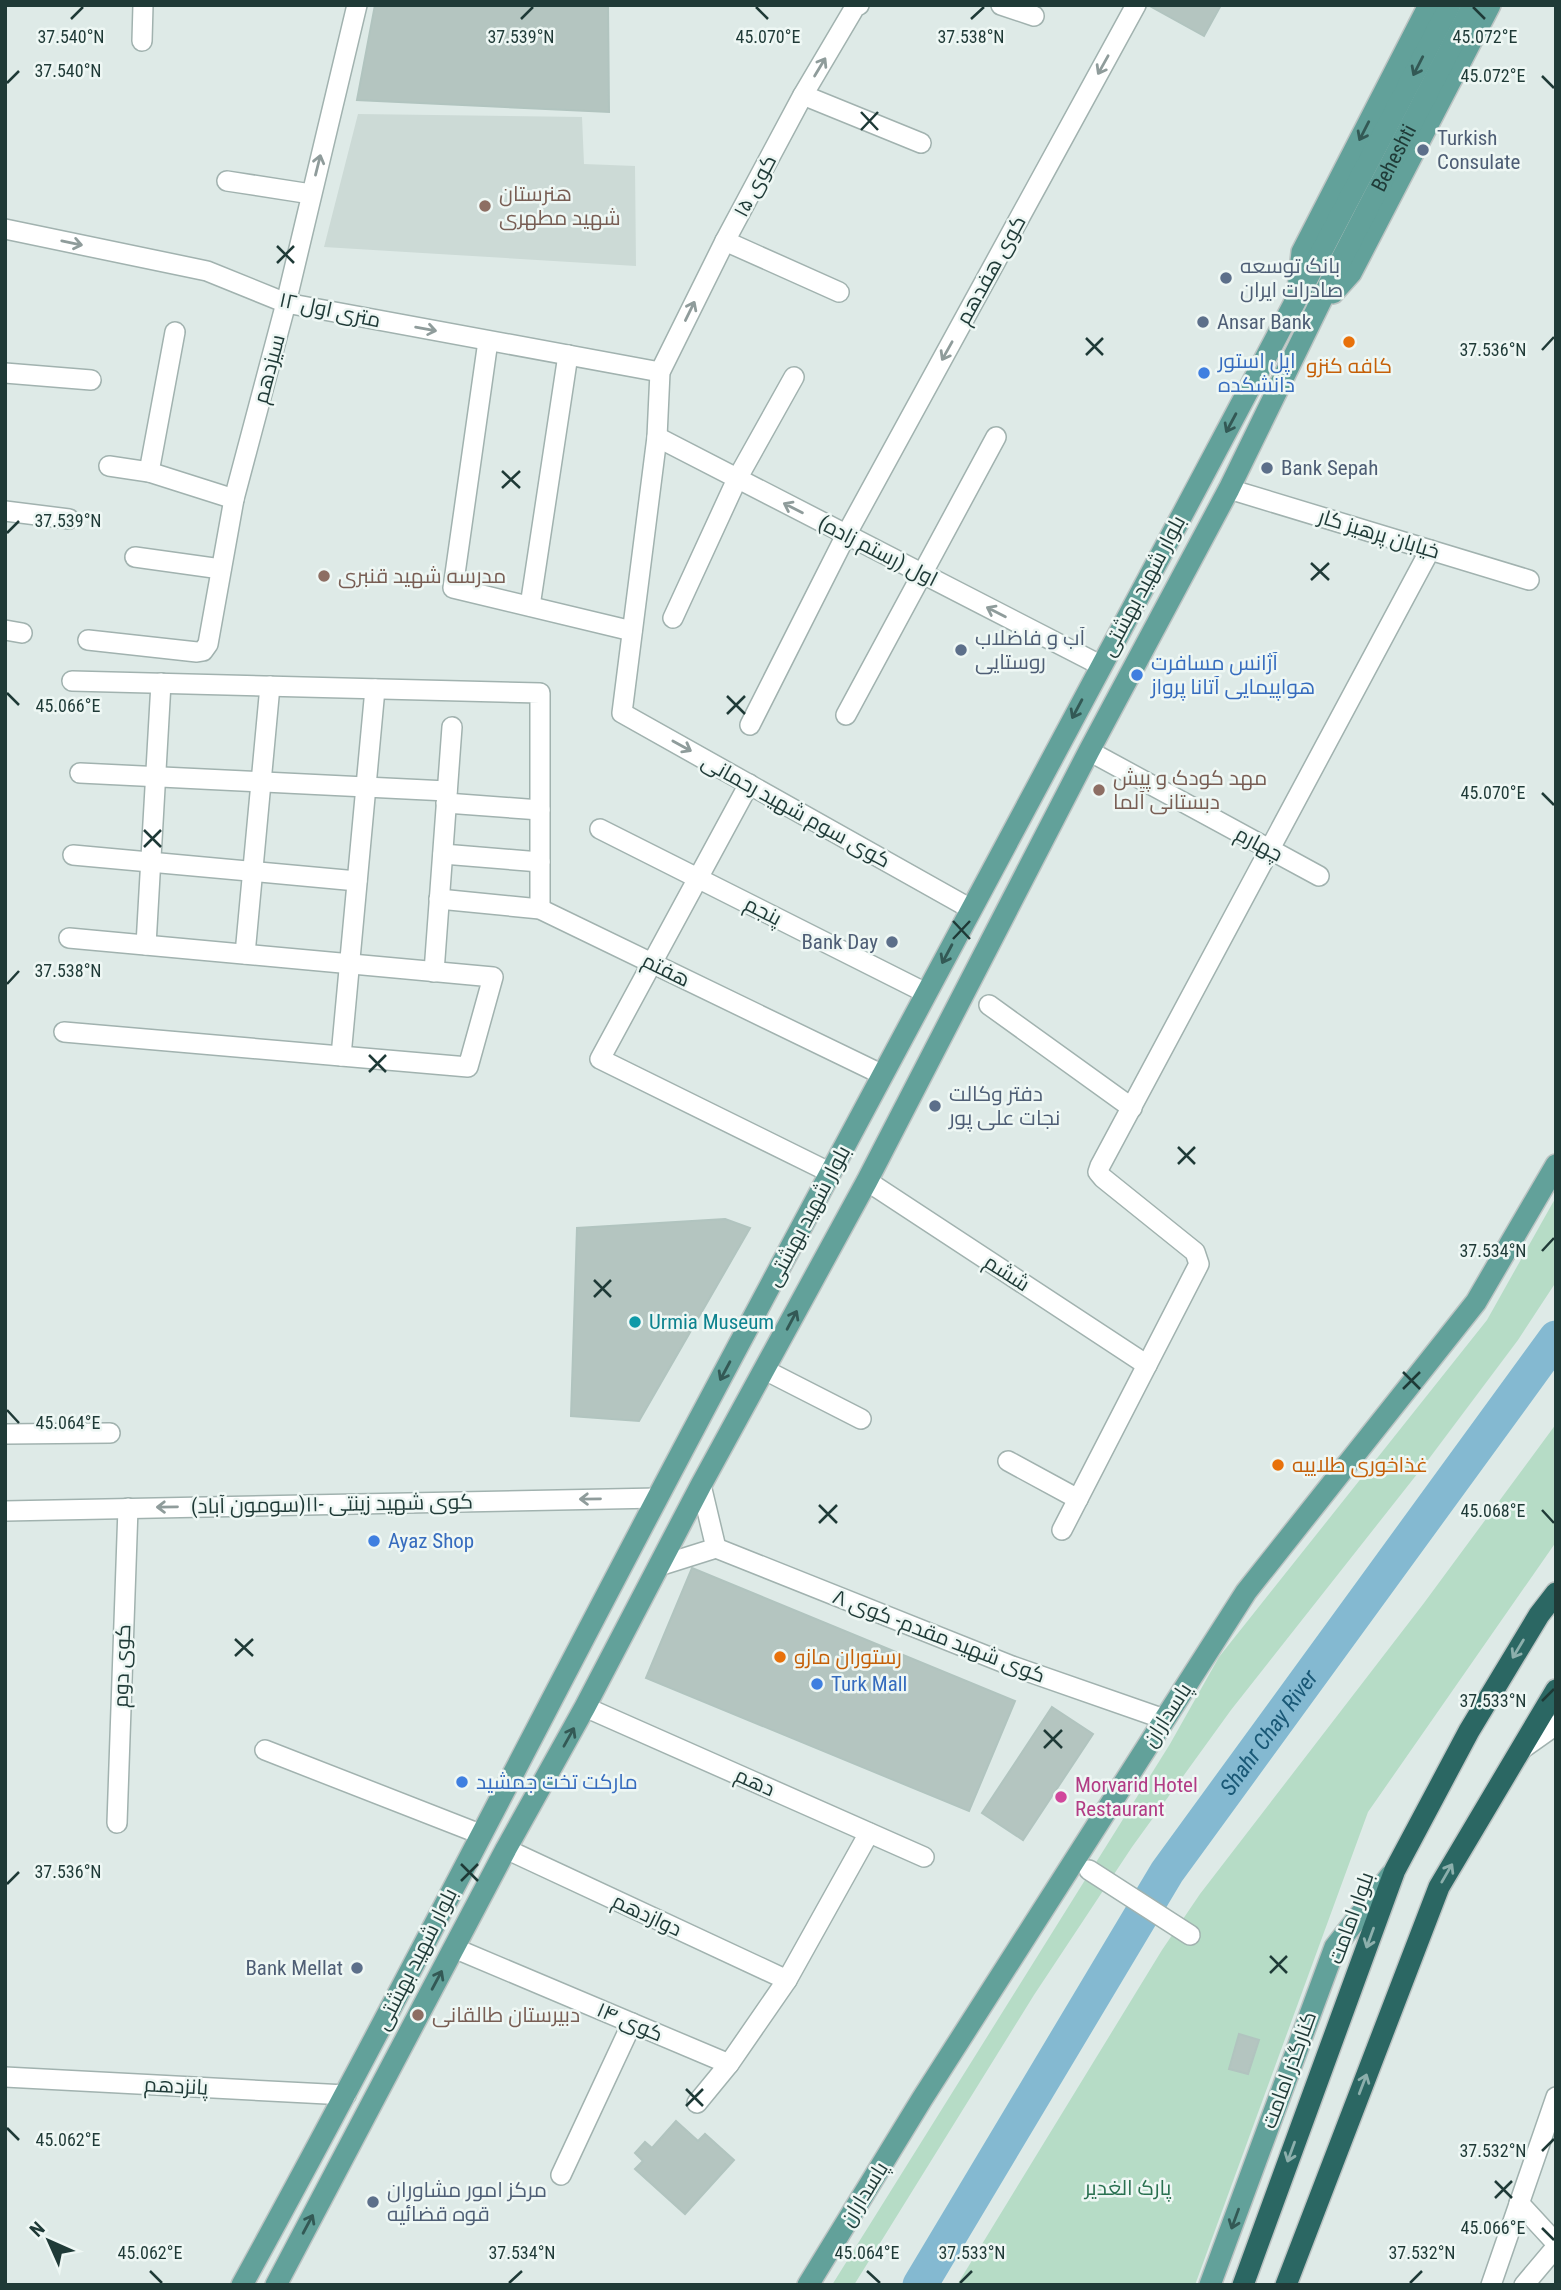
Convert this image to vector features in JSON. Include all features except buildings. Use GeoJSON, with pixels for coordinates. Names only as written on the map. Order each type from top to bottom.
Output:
{"type":"FeatureCollection","features":[{"type":"Feature","properties":{"kind":"highway","name":"بلوار امامت"},"geometry":{"type":"LineString","coordinates":[[1243,2285],[1395,1870],[1469,1731],[1539,1615],[1556,1592]]}},
{"type":"Feature","properties":{"kind":"highway"},"geometry":{"type":"LineString","coordinates":[[1286,2285],[1439,1887],[1556,1690]]}},
{"type":"Feature","properties":{"kind":"main road"},"geometry":{"type":"LineString","coordinates":[[1298,298],[1301,252],[1429,5]]}},
{"type":"Feature","properties":{"kind":"main road","name":"Beheshti"},"geometry":{"type":"LineString","coordinates":[[1298,298],[1450,5]]}},
{"type":"Feature","properties":{"kind":"main road","name":"Beheshti"},"geometry":{"type":"LineString","coordinates":[[1315,313],[1473,5]]}},
{"type":"Feature","properties":{"kind":"main road"},"geometry":{"type":"LineString","coordinates":[[1315,313],[1351,274],[1490,5]]}},
{"type":"Feature","properties":{"kind":"main road","name":"بلوار شهید بهشتی"},"geometry":{"type":"LineString","coordinates":[[242,2285],[370,2050],[480,1833],[1100,665],[1298,298]]}},
{"type":"Feature","properties":{"kind":"main road","name":"بلوار شهید بهشتی"},"geometry":{"type":"LineString","coordinates":[[276,2285],[506,1849],[867,1181],[1089,751],[1229,489],[1315,313]]}},
{"type":"Feature","properties":{"kind":"main road","name":"پاسداران"},"geometry":{"type":"LineString","coordinates":[[808,2285],[922,2099],[1246,1592],[1476,1302],[1556,1165]]}},
{"type":"Feature","properties":{"kind":"main road","name":"کنارگذر امامت"},"geometry":{"type":"LineString","coordinates":[[1210,2285],[1335,1947],[1395,1870]]}},
{"type":"Feature","properties":{"kind":"main road"},"geometry":{"type":"LineString","coordinates":[[370,2050],[396,2059]]}},
{"type":"Feature","properties":{"kind":"street"},"geometry":{"type":"LineString","coordinates":[[142,41],[143,5]]}},
{"type":"Feature","properties":{"kind":"street","name":"سیزدهم"},"geometry":{"type":"LineString","coordinates":[[88,640],[197,652],[204,651],[208,644],[234,499],[286,303],[358,5]]}},
{"type":"Feature","properties":{"kind":"street","name":"کوی ۱۵"},"geometry":{"type":"LineString","coordinates":[[660,372],[725,241],[803,95],[855,7],[859,5]]}},
{"type":"Feature","properties":{"kind":"street"},"geometry":{"type":"LineString","coordinates":[[1001,5],[1034,16]]}},
{"type":"Feature","properties":{"kind":"street","name":"کوی هفدهم"},"geometry":{"type":"LineString","coordinates":[[750,725],[846,535],[1136,5]]}},
{"type":"Feature","properties":{"kind":"street"},"geometry":{"type":"LineString","coordinates":[[803,95],[920,143]]}},
{"type":"Feature","properties":{"kind":"street"},"geometry":{"type":"LineString","coordinates":[[227,181],[311,194]]}},
{"type":"Feature","properties":{"kind":"street","name":"۱۲ متری اول"},"geometry":{"type":"LineString","coordinates":[[5,229],[207,271],[286,303],[660,372]]}},
{"type":"Feature","properties":{"kind":"street"},"geometry":{"type":"LineString","coordinates":[[725,241],[839,292]]}},
{"type":"Feature","properties":{"kind":"street"},"geometry":{"type":"LineString","coordinates":[[149,472],[175,332]]}},
{"type":"Feature","properties":{"kind":"street"},"geometry":{"type":"LineString","coordinates":[[488,341],[453,587],[632,631],[657,437],[660,372]]}},
{"type":"Feature","properties":{"kind":"street"},"geometry":{"type":"LineString","coordinates":[[530,607],[568,355]]}},
{"type":"Feature","properties":{"kind":"street"},"geometry":{"type":"LineString","coordinates":[[5,373],[91,380]]}},
{"type":"Feature","properties":{"kind":"street"},"geometry":{"type":"LineString","coordinates":[[673,618],[737,479],[794,377]]}},
{"type":"Feature","properties":{"kind":"street","name":"اول (رستم زاده)"},"geometry":{"type":"LineString","coordinates":[[657,437],[1100,665]]}},
{"type":"Feature","properties":{"kind":"street"},"geometry":{"type":"LineString","coordinates":[[846,715],[996,437]]}},
{"type":"Feature","properties":{"kind":"street"},"geometry":{"type":"LineString","coordinates":[[109,466],[149,472],[234,499]]}},
{"type":"Feature","properties":{"kind":"street","name":"خیابان پرهیز کار"},"geometry":{"type":"LineString","coordinates":[[1229,489],[1529,580]]}},
{"type":"Feature","properties":{"kind":"street"},"geometry":{"type":"LineString","coordinates":[[5,511],[69,519]]}},
{"type":"Feature","properties":{"kind":"street"},"geometry":{"type":"LineString","coordinates":[[1062,1531],[1199,1264],[1195,1252],[1098,1172],[1430,550]]}},
{"type":"Feature","properties":{"kind":"street"},"geometry":{"type":"LineString","coordinates":[[135,557],[221,569]]}},
{"type":"Feature","properties":{"kind":"street","name":"کوی سوم شهید رحمانی"},"geometry":{"type":"LineString","coordinates":[[632,631],[622,713],[971,909]]}},
{"type":"Feature","properties":{"kind":"street"},"geometry":{"type":"LineString","coordinates":[[72,681],[540,693],[540,909]]}},
{"type":"Feature","properties":{"kind":"street"},"geometry":{"type":"LineString","coordinates":[[146,945],[161,683]]}},
{"type":"Feature","properties":{"kind":"street"},"geometry":{"type":"LineString","coordinates":[[245,954],[270,686]]}},
{"type":"Feature","properties":{"kind":"street"},"geometry":{"type":"LineString","coordinates":[[341,1056],[375,689]]}},
{"type":"Feature","properties":{"kind":"street"},"geometry":{"type":"LineString","coordinates":[[434,972],[452,727]]}},
{"type":"Feature","properties":{"kind":"street","name":"چهارم"},"geometry":{"type":"LineString","coordinates":[[1089,751],[1319,876]]}},
{"type":"Feature","properties":{"kind":"street"},"geometry":{"type":"LineString","coordinates":[[80,773],[366,787],[540,810]]}},
{"type":"Feature","properties":{"kind":"street"},"geometry":{"type":"LineString","coordinates":[[749,784],[600,1059],[831,1173]]}},
{"type":"Feature","properties":{"kind":"street","name":"پنجم"},"geometry":{"type":"LineString","coordinates":[[600,829],[926,993]]}},
{"type":"Feature","properties":{"kind":"street"},"geometry":{"type":"LineString","coordinates":[[443,854],[540,862]]}},
{"type":"Feature","properties":{"kind":"street"},"geometry":{"type":"LineString","coordinates":[[73,855],[357,881]]}},
{"type":"Feature","properties":{"kind":"street","name":"هفتم"},"geometry":{"type":"LineString","coordinates":[[439,899],[540,909],[883,1075]]}},
{"type":"Feature","properties":{"kind":"street"},"geometry":{"type":"LineString","coordinates":[[64,1032],[468,1067],[493,977],[69,938]]}},
{"type":"Feature","properties":{"kind":"street"},"geometry":{"type":"LineString","coordinates":[[989,1005],[1132,1108]]}},
{"type":"Feature","properties":{"kind":"street","name":"ششم"},"geometry":{"type":"LineString","coordinates":[[867,1181],[1147,1365]]}},
{"type":"Feature","properties":{"kind":"street"},"geometry":{"type":"LineString","coordinates":[[765,1370],[861,1419]]}},
{"type":"Feature","properties":{"kind":"street"},"geometry":{"type":"LineString","coordinates":[[5,1434],[110,1433]]}},
{"type":"Feature","properties":{"kind":"street"},"geometry":{"type":"LineString","coordinates":[[1008,1461],[1078,1499]]}},
{"type":"Feature","properties":{"kind":"street"},"geometry":{"type":"LineString","coordinates":[[659,1566],[716,1548],[701,1485]]}},
{"type":"Feature","properties":{"kind":"street","name":"کوی شهید زینتی -۱۱(سومون آباد)"},"geometry":{"type":"LineString","coordinates":[[5,1511],[659,1498]]}},
{"type":"Feature","properties":{"kind":"street","name":"کوی دوم"},"geometry":{"type":"LineString","coordinates":[[117,1823],[128,1508]]}},
{"type":"Feature","properties":{"kind":"street","name":"کوی شهید مقدم- کوی ۸"},"geometry":{"type":"LineString","coordinates":[[716,1548],[1012,1666],[1164,1719]]}},
{"type":"Feature","properties":{"kind":"street","name":"دهم"},"geometry":{"type":"LineString","coordinates":[[585,1707],[924,1857]]}},
{"type":"Feature","properties":{"kind":"street"},"geometry":{"type":"LineString","coordinates":[[1516,1754],[1556,1725]]}},
{"type":"Feature","properties":{"kind":"street"},"geometry":{"type":"LineString","coordinates":[[265,1750],[480,1833]]}},
{"type":"Feature","properties":{"kind":"street"},"geometry":{"type":"LineString","coordinates":[[696,2103],[729,2064],[787,1980],[869,1833]]}},
{"type":"Feature","properties":{"kind":"street","name":"دوازدهم"},"geometry":{"type":"LineString","coordinates":[[506,1849],[787,1980]]}},
{"type":"Feature","properties":{"kind":"street"},"geometry":{"type":"LineString","coordinates":[[1089,1870],[1190,1935]]}},
{"type":"Feature","properties":{"kind":"street","name":"کوی ۱۴"},"geometry":{"type":"LineString","coordinates":[[454,1948],[729,2064]]}},
{"type":"Feature","properties":{"kind":"street"},"geometry":{"type":"LineString","coordinates":[[561,2175],[632,2023]]}},
{"type":"Feature","properties":{"kind":"street","name":"پانزدهم"},"geometry":{"type":"LineString","coordinates":[[5,2077],[346,2095]]}},
{"type":"Feature","properties":{"kind":"street"},"geometry":{"type":"LineString","coordinates":[[1491,2285],[1556,2097]]}},
{"type":"Feature","properties":{"kind":"street"},"geometry":{"type":"LineString","coordinates":[[1519,2203],[1556,2245],[1524,2285]]}},
{"type":"Feature","properties":{"kind":"shaded area","name":"هنرستان شهید مطهری"},"geometry":{"type":"Polygon","coordinates":[[[358,114],[582,117],[584,164],[635,166],[636,266],[324,247],[358,114]]]}},
{"type":"Feature","properties":{"kind":"green space"},"geometry":{"type":"Polygon","coordinates":[[[1556,1197],[1556,1282],[1518,1340],[1425,1464],[1231,1710],[1132,1847],[1034,1995],[854,2285],[832,2285],[1170,1744],[1219,1657],[1487,1320],[1556,1197]]]}},
{"type":"Feature","properties":{"kind":"green space","name":"پارک الغدیر"},"geometry":{"type":"Polygon","coordinates":[[[1556,1424],[1556,1542],[1368,1812],[1195,2285],[957,2285],[1162,1950],[1200,1894],[1424,1603],[1556,1424]]]}},
{"type":"Feature","properties":{"kind":"waterway","name":"Shahr Chay River"},"geometry":{"type":"LineString","coordinates":[[920,2285],[1167,1872],[1556,1338]]}},
{"type":"Feature","properties":{"kind":"place","name":"Turkish Consulate"},"geometry":{"type":"Point","coordinates":[1423,150]}},
{"type":"Feature","properties":{"kind":"place","name":"هنرستان شهید مطهری"},"geometry":{"type":"Point","coordinates":[485,206]}},
{"type":"Feature","properties":{"kind":"place","name":"بانک توسعه صادرات ایران"},"geometry":{"type":"Point","coordinates":[1226,278]}},
{"type":"Feature","properties":{"kind":"place","name":"Ansar Bank"},"geometry":{"type":"Point","coordinates":[1203,322]}},
{"type":"Feature","properties":{"kind":"place","name":"کافه کنزو"},"geometry":{"type":"Point","coordinates":[1349,342]}},
{"type":"Feature","properties":{"kind":"place","name":"اپل استور دانشکده"},"geometry":{"type":"Point","coordinates":[1204,373]}},
{"type":"Feature","properties":{"kind":"place","name":"Bank Sepah"},"geometry":{"type":"Point","coordinates":[1267,468]}},
{"type":"Feature","properties":{"kind":"place","name":"مدرسه شهید قنبری"},"geometry":{"type":"Point","coordinates":[324,576]}},
{"type":"Feature","properties":{"kind":"place","name":"آب و فاضلاب روستایی"},"geometry":{"type":"Point","coordinates":[961,650]}},
{"type":"Feature","properties":{"kind":"place","name":"آژانس مسافرت هواپیمایی آتانا پرواز"},"geometry":{"type":"Point","coordinates":[1137,675]}},
{"type":"Feature","properties":{"kind":"place","name":"مهد کودک و پیش دبستانی آلما"},"geometry":{"type":"Point","coordinates":[1099,790]}},
{"type":"Feature","properties":{"kind":"place","name":"Bank Day"},"geometry":{"type":"Point","coordinates":[892,942]}},
{"type":"Feature","properties":{"kind":"place","name":"دفتر وکالت نجات علی پور"},"geometry":{"type":"Point","coordinates":[935,1106]}},
{"type":"Feature","properties":{"kind":"place","name":"Urmia Museum"},"geometry":{"type":"Point","coordinates":[635,1322]}},
{"type":"Feature","properties":{"kind":"place","name":"غذاخوری طلاییه"},"geometry":{"type":"Point","coordinates":[1278,1465]}},
{"type":"Feature","properties":{"kind":"place","name":"Ayaz Shop"},"geometry":{"type":"Point","coordinates":[374,1541]}},
{"type":"Feature","properties":{"kind":"place","name":"رستوران مازو"},"geometry":{"type":"Point","coordinates":[780,1657]}},
{"type":"Feature","properties":{"kind":"place","name":"Turk Mall"},"geometry":{"type":"Point","coordinates":[817,1684]}},
{"type":"Feature","properties":{"kind":"place","name":"مارکت تخت جمشید"},"geometry":{"type":"Point","coordinates":[462,1782]}},
{"type":"Feature","properties":{"kind":"place","name":"Morvarid Hotel Restaurant"},"geometry":{"type":"Point","coordinates":[1061,1797]}},
{"type":"Feature","properties":{"kind":"place","name":"Bank Mellat"},"geometry":{"type":"Point","coordinates":[357,1968]}},
{"type":"Feature","properties":{"kind":"place","name":"دبیرستان طالقانی"},"geometry":{"type":"Point","coordinates":[418,2015]}},
{"type":"Feature","properties":{"kind":"place","name":"مرکز امور مشاوران قوه قضائیه"},"geometry":{"type":"Point","coordinates":[373,2202]}}]}
